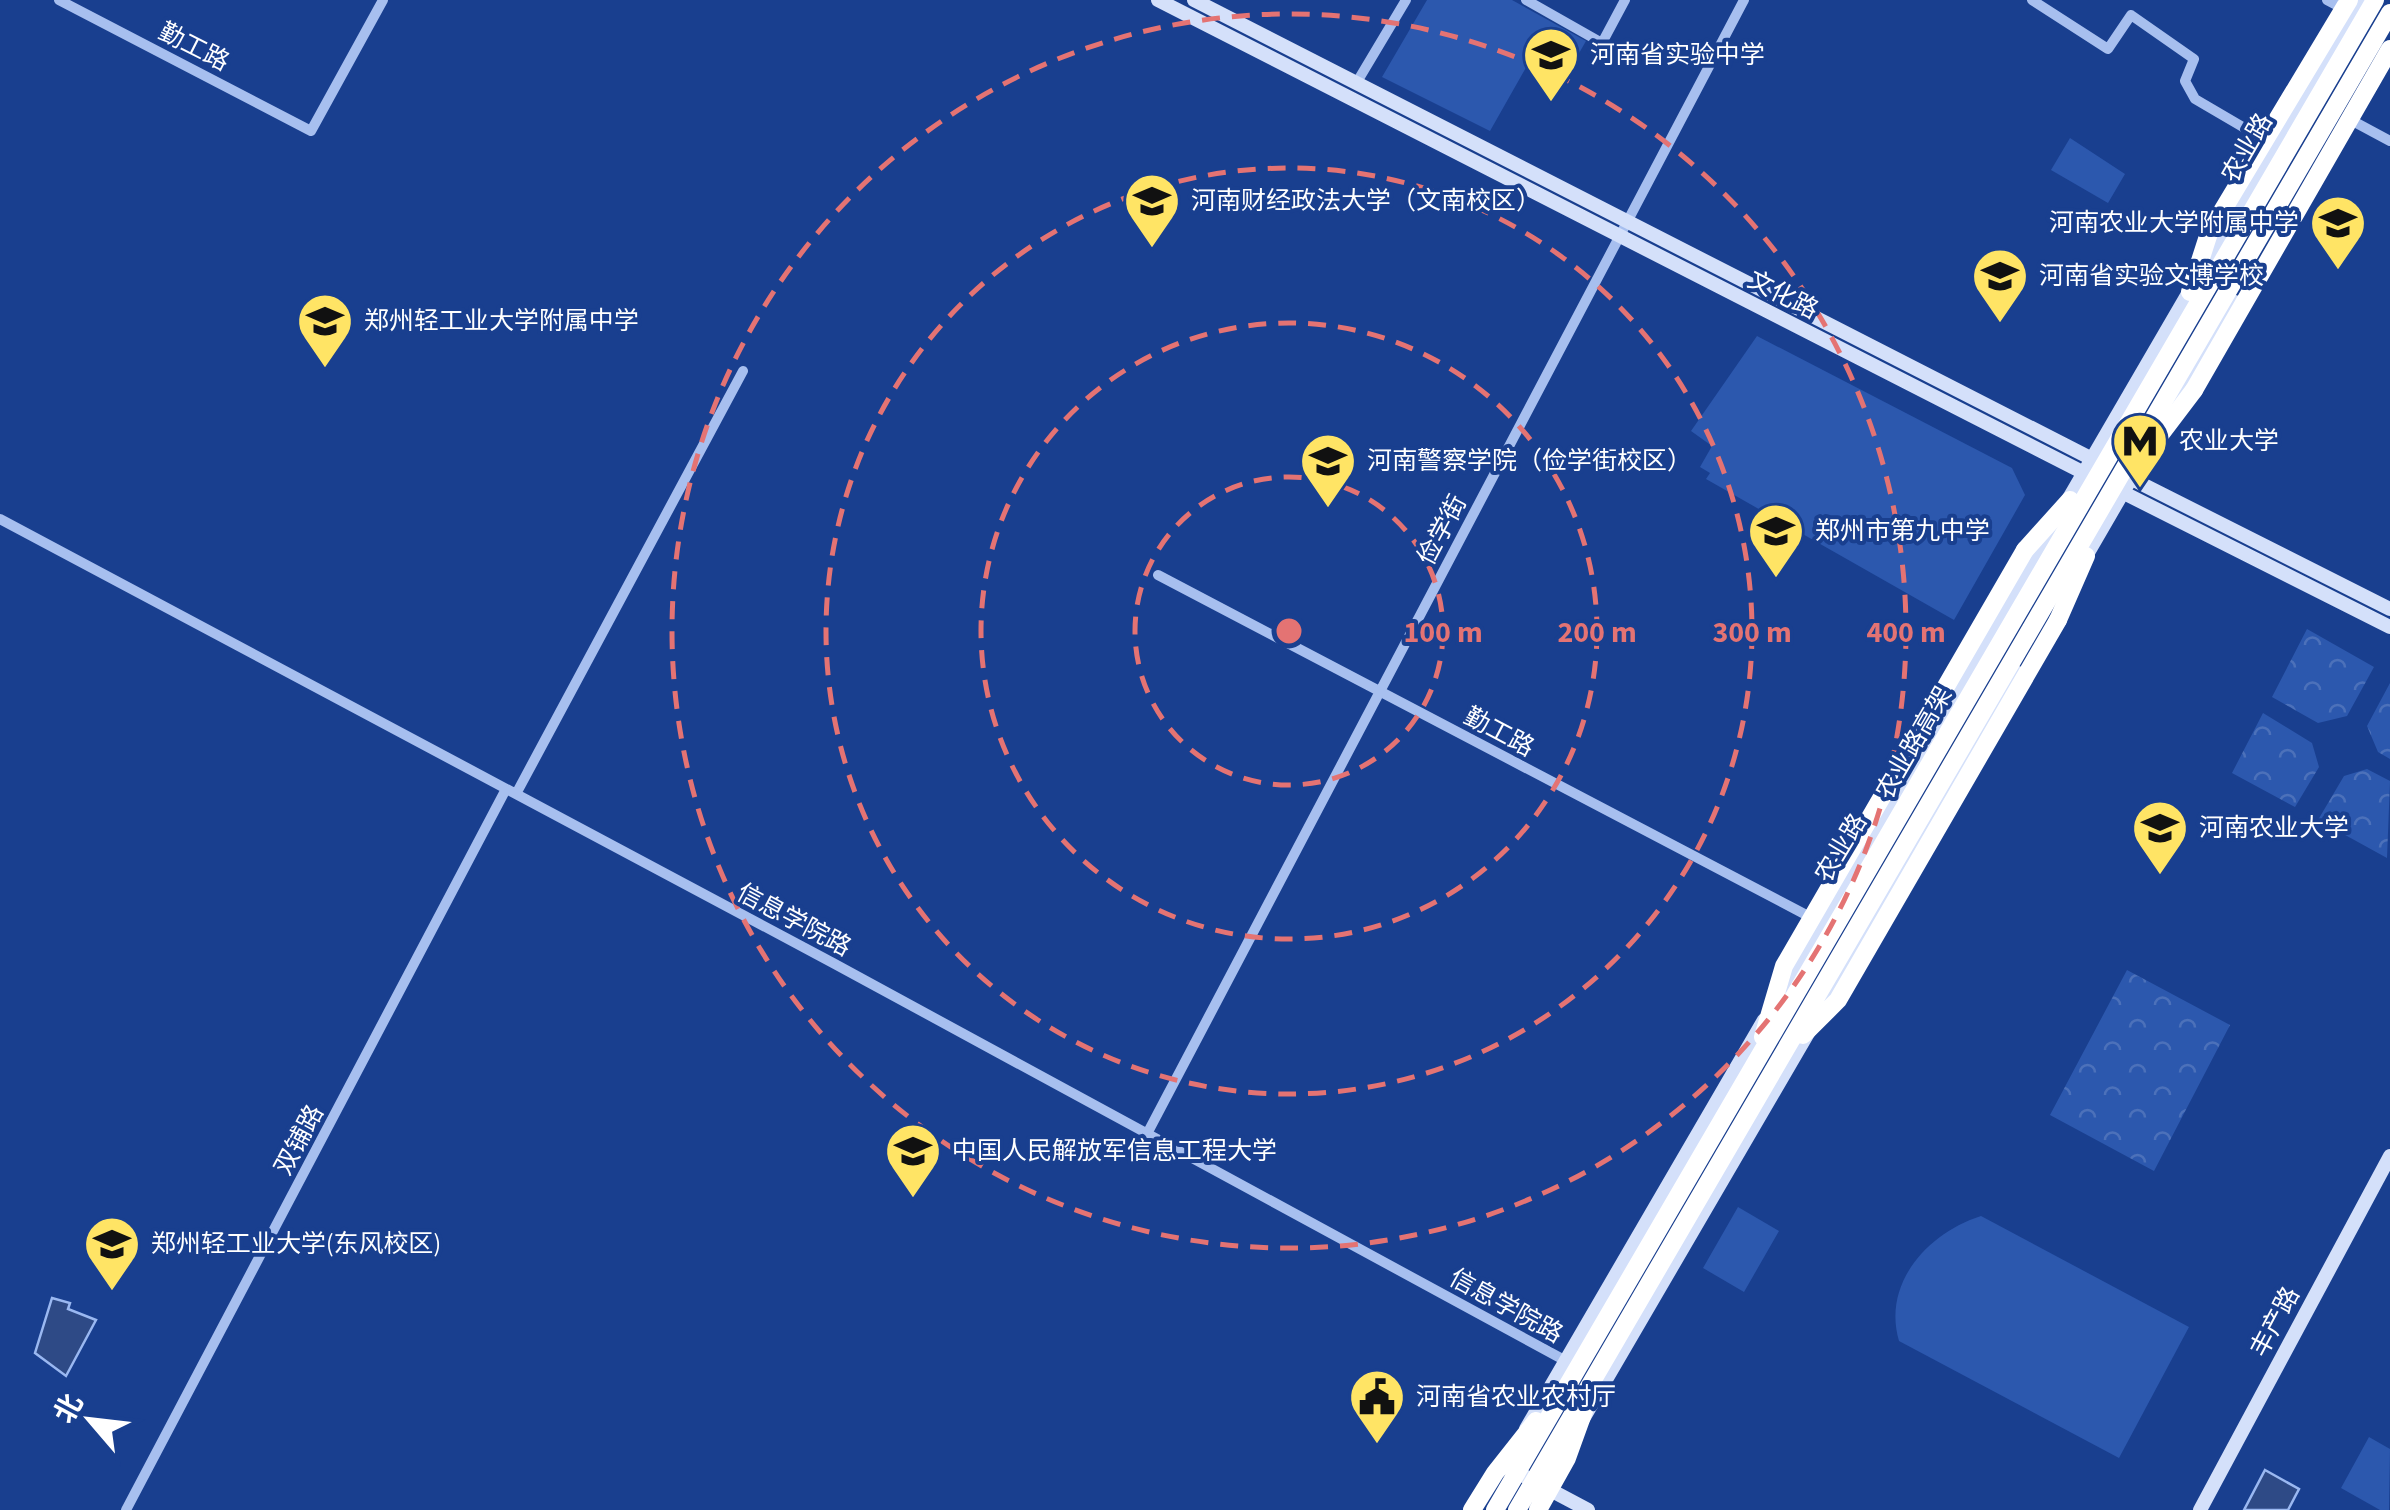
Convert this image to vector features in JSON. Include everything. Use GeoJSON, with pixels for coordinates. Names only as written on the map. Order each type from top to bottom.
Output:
{"type":"FeatureCollection","features":[{"type":"Feature","properties":{"kind":"highway","name":"农业路高架"},"geometry":{"type":"LineString","coordinates":[[1494,1510],[2375,0]]}},
{"type":"Feature","properties":{"kind":"highway"},"geometry":{"type":"LineString","coordinates":[[2190,292],[2209,233],[2353,4]]}},
{"type":"Feature","properties":{"kind":"highway","name":"农业路高架"},"geometry":{"type":"LineString","coordinates":[[1518,1510],[2390,14]]}},
{"type":"Feature","properties":{"kind":"highway"},"geometry":{"type":"LineString","coordinates":[[2147,452],[2194,390],[2390,49]]}},
{"type":"Feature","properties":{"kind":"highway"},"geometry":{"type":"LineString","coordinates":[[1754,1068],[1784,966],[2025,550],[2070,500]]}},
{"type":"Feature","properties":{"kind":"highway"},"geometry":{"type":"LineString","coordinates":[[1785,1052],[1838,1000],[2058,620],[2086,556]]}},
{"type":"Feature","properties":{"kind":"highway"},"geometry":{"type":"LineString","coordinates":[[1538,1510],[1576,1438],[1594,1380]]}},
{"type":"Feature","properties":{"kind":"highway"},"geometry":{"type":"LineString","coordinates":[[1476,1510],[1494,1473],[1569,1383]]}},
{"type":"Feature","properties":{"kind":"street","name":"勤工路"},"geometry":{"type":"LineString","coordinates":[[59,0],[311,130],[383,0]]}},
{"type":"Feature","properties":{"kind":"street","name":"文化路"},"geometry":{"type":"LineString","coordinates":[[1158,0],[2390,627]]}},
{"type":"Feature","properties":{"kind":"street","name":"文化路"},"geometry":{"type":"LineString","coordinates":[[1194,0],[2390,609]]}},
{"type":"Feature","properties":{"kind":"street"},"geometry":{"type":"LineString","coordinates":[[1357,82],[1406,0]]}},
{"type":"Feature","properties":{"kind":"street"},"geometry":{"type":"LineString","coordinates":[[1526,0],[1602,43],[1625,0]]}},
{"type":"Feature","properties":{"kind":"street","name":"俭学街"},"geometry":{"type":"LineString","coordinates":[[1148,1132],[1744,0]]}},
{"type":"Feature","properties":{"kind":"street"},"geometry":{"type":"LineString","coordinates":[[2032,0],[2108,49],[2131,15],[2194,59],[2185,81],[2195,99],[2265,140]]}},
{"type":"Feature","properties":{"kind":"street"},"geometry":{"type":"LineString","coordinates":[[1530,1510],[2390,35],[2353,4],[2327,0]]}},
{"type":"Feature","properties":{"kind":"street","name":"农业路"},"geometry":{"type":"LineString","coordinates":[[1476,1510],[2094,460],[2353,4]]}},
{"type":"Feature","properties":{"kind":"street"},"geometry":{"type":"LineString","coordinates":[[2304,95],[2390,140]]}},
{"type":"Feature","properties":{"kind":"street","name":"双铺路"},"geometry":{"type":"LineString","coordinates":[[126,1510],[511,792],[743,371]]}},
{"type":"Feature","properties":{"kind":"street","name":"信息学院路"},"geometry":{"type":"LineString","coordinates":[[0,519],[1148,1132],[1566,1361]]}},
{"type":"Feature","properties":{"kind":"street","name":"勤工路"},"geometry":{"type":"LineString","coordinates":[[1158,575],[1823,924]]}},
{"type":"Feature","properties":{"kind":"street","name":"丰产路"},"geometry":{"type":"LineString","coordinates":[[2200,1510],[2390,1156]]}},
{"type":"Feature","properties":{"kind":"street"},"geometry":{"type":"LineString","coordinates":[[1504,1466],[1588,1510]]}},
{"type":"Feature","properties":{"kind":"green space"},"geometry":{"type":"Polygon","coordinates":[[[1427,0],[1512,0],[1586,41],[1570,69],[1536,50],[1490,131],[1382,77],[1427,0]]]}},
{"type":"Feature","properties":{"kind":"green space"},"geometry":{"type":"Polygon","coordinates":[[[2070,138],[2125,174],[2108,203],[2051,170],[2070,138]]]}},
{"type":"Feature","properties":{"kind":"green space"},"geometry":{"type":"Polygon","coordinates":[[[1757,336],[2012,468],[2025,495],[1954,620],[1706,479],[1710,473],[1700,467],[1712,446],[1691,431],[1757,336]]]}},
{"type":"Feature","properties":{"kind":"green space"},"geometry":{"type":"Polygon","coordinates":[[[2307,629],[2374,667],[2347,716],[2318,723],[2272,697],[2307,629]]]}},
{"type":"Feature","properties":{"kind":"green space"},"geometry":{"type":"Polygon","coordinates":[[[2390,683],[2390,759],[2378,752],[2367,726],[2390,683]]]}},
{"type":"Feature","properties":{"kind":"green space"},"geometry":{"type":"Polygon","coordinates":[[[2263,713],[2312,743],[2319,767],[2295,807],[2232,773],[2263,713]]]}},
{"type":"Feature","properties":{"kind":"green space"},"geometry":{"type":"Polygon","coordinates":[[[2367,769],[2390,781],[2387,858],[2318,820],[2344,776],[2367,769]]]}},
{"type":"Feature","properties":{"kind":"green space"},"geometry":{"type":"Polygon","coordinates":[[[2127,970],[2230,1025],[2154,1171],[2050,1115],[2127,970]]]}},
{"type":"Feature","properties":{"kind":"green space"},"geometry":{"type":"Polygon","coordinates":[[[1738,1207],[1779,1231],[1744,1292],[1703,1268],[1738,1207]]]}},
{"type":"Feature","properties":{"kind":"green space"},"geometry":{"type":"Polygon","coordinates":[[[1981,1216],[2189,1327],[2119,1458],[1899,1341],[1897,1299],[1914,1263],[1943,1235],[1981,1216]]]}},
{"type":"Feature","properties":{"kind":"green space"},"geometry":{"type":"Polygon","coordinates":[[[2369,1437],[2390,1449],[2389,1510],[2380,1510],[2341,1488],[2369,1437]]]}},
{"type":"Feature","properties":{"kind":"shaded area"},"geometry":{"type":"Polygon","coordinates":[[[52,1298],[70,1303],[68,1309],[96,1320],[66,1376],[35,1353],[52,1298]]]}},
{"type":"Feature","properties":{"kind":"shaded area"},"geometry":{"type":"Polygon","coordinates":[[[2265,1470],[2299,1489],[2288,1510],[2244,1510],[2265,1470]]]}},
{"type":"Feature","properties":{"kind":"place","name":"河南省实验中学"},"geometry":{"type":"Point","coordinates":[1551,104]}},
{"type":"Feature","properties":{"kind":"place","name":"河南财经政法大学（文南校区）"},"geometry":{"type":"Point","coordinates":[1152,250]}},
{"type":"Feature","properties":{"kind":"place","name":"河南农业大学附属中学"},"geometry":{"type":"Point","coordinates":[2338,272]}},
{"type":"Feature","properties":{"kind":"place","name":"河南省实验文博学校"},"geometry":{"type":"Point","coordinates":[2000,325]}},
{"type":"Feature","properties":{"kind":"place","name":"郑州轻工业大学附属中学"},"geometry":{"type":"Point","coordinates":[325,370]}},
{"type":"Feature","properties":{"kind":"place","name":"农业大学"},"geometry":{"type":"Point","coordinates":[2140,490]}},
{"type":"Feature","properties":{"kind":"place","name":"河南警察学院（俭学街校区）"},"geometry":{"type":"Point","coordinates":[1328,510]}},
{"type":"Feature","properties":{"kind":"place","name":"郑州市第九中学"},"geometry":{"type":"Point","coordinates":[1776,580]}},
{"type":"Feature","properties":{"kind":"place","name":"河南农业大学"},"geometry":{"type":"Point","coordinates":[2160,877]}},
{"type":"Feature","properties":{"kind":"place","name":"中国人民解放军信息工程大学"},"geometry":{"type":"Point","coordinates":[913,1200]}},
{"type":"Feature","properties":{"kind":"place","name":"郑州轻工业大学(东风校区)"},"geometry":{"type":"Point","coordinates":[112,1293]}},
{"type":"Feature","properties":{"kind":"place","name":"河南省农业农村厅"},"geometry":{"type":"Point","coordinates":[1377,1446]}}]}
